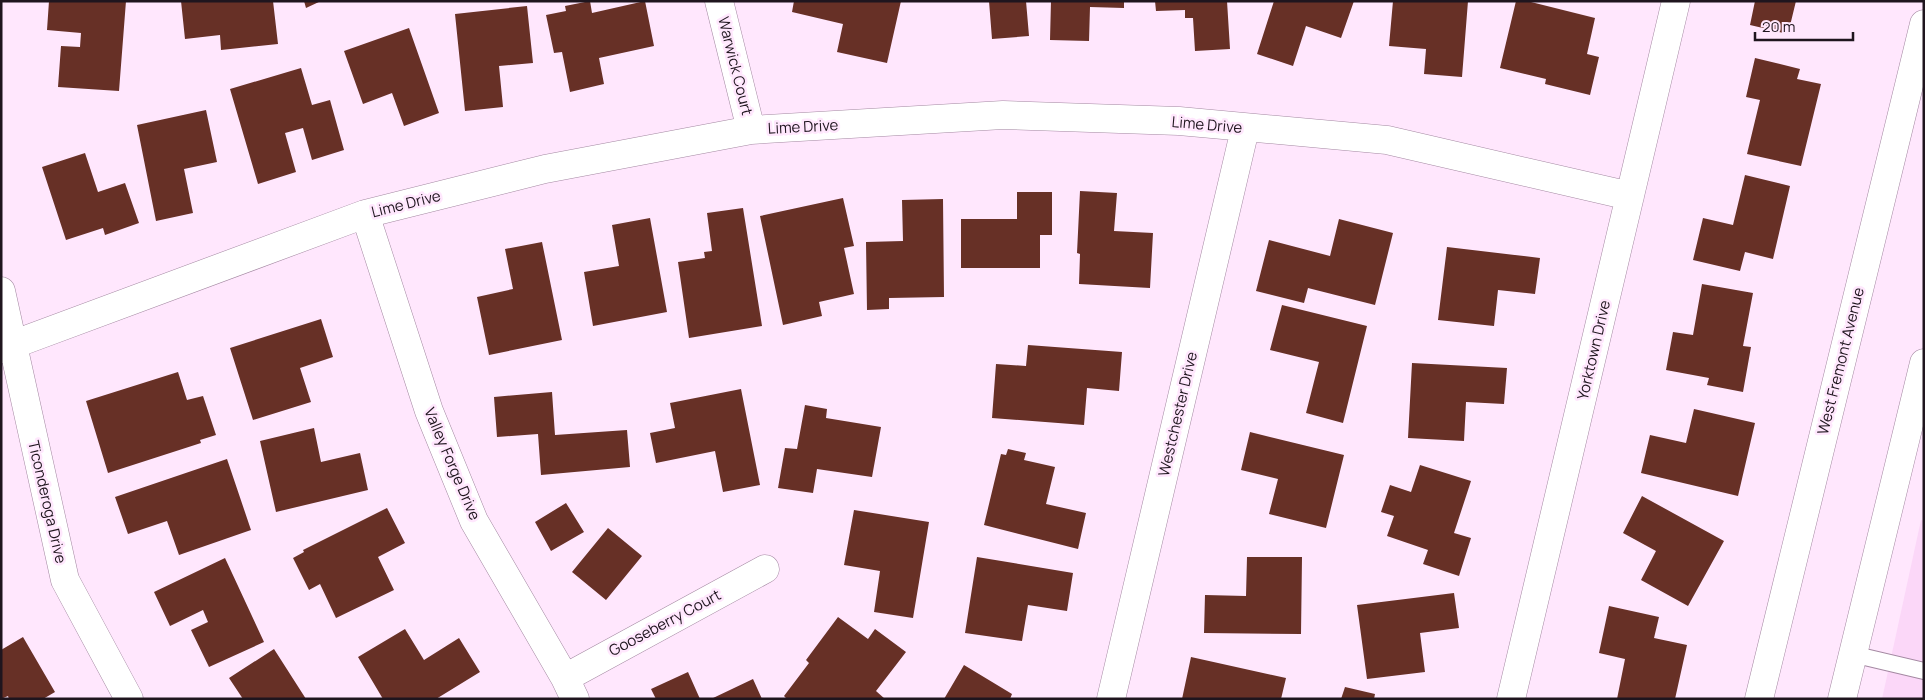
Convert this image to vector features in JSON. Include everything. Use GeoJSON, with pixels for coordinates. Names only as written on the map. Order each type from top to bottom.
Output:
{"type":"FeatureCollection","features":[{"type":"Feature","properties":{"kind":"street","name":"Warwick Court"},"geometry":{"type":"LineString","coordinates":[[719,1],[750,130]]}},
{"type":"Feature","properties":{"kind":"street","name":"Yorktown Drive"},"geometry":{"type":"LineString","coordinates":[[1511,699],[1676,1]]}},
{"type":"Feature","properties":{"kind":"street","name":"West Fremont Avenue"},"geometry":{"type":"LineString","coordinates":[[1759,699],[1924,24]]}},
{"type":"Feature","properties":{"kind":"street","name":"Lime Drive"},"geometry":{"type":"LineString","coordinates":[[7,347],[365,214],[545,169],[750,130],[1003,115],[1178,121],[1245,129],[1387,140],[1630,196]]}},
{"type":"Feature","properties":{"kind":"street","name":"Westchester Drive"},"geometry":{"type":"LineString","coordinates":[[1111,699],[1245,129]]}},
{"type":"Feature","properties":{"kind":"street","name":"Valley Forge Drive"},"geometry":{"type":"LineString","coordinates":[[365,214],[429,411],[474,521],[570,688]]}},
{"type":"Feature","properties":{"kind":"street","name":"Ticonderoga Drive"},"geometry":{"type":"LineString","coordinates":[[1,291],[7,347],[65,580],[129,699]]}},
{"type":"Feature","properties":{"kind":"street"},"geometry":{"type":"LineString","coordinates":[[1842,699],[1924,363]]}},
{"type":"Feature","properties":{"kind":"street","name":"Gooseberry Court"},"geometry":{"type":"LineString","coordinates":[[570,688],[765,569]]}},
{"type":"Feature","properties":{"kind":"lane"},"geometry":{"type":"LineString","coordinates":[[1852,654],[1924,671]]}},
{"type":"Feature","properties":{"kind":"shaded area"},"geometry":{"type":"Polygon","coordinates":[[[1921,520],[1924,521],[1924,699],[1882,699],[1921,520]]]}},
{"type":"Feature","properties":{"kind":"building"},"geometry":{"type":"Polygon","coordinates":[[[49,1],[126,1],[119,91],[58,87],[61,46],[80,47],[81,33],[47,30],[49,1]]]}},
{"type":"Feature","properties":{"kind":"building"},"geometry":{"type":"Polygon","coordinates":[[[181,1],[273,1],[278,44],[221,50],[220,35],[185,39],[181,1]]]}},
{"type":"Feature","properties":{"kind":"building"},"geometry":{"type":"Polygon","coordinates":[[[304,1],[321,1],[306,8],[304,1]]]}},
{"type":"Feature","properties":{"kind":"building"},"geometry":{"type":"Polygon","coordinates":[[[590,1],[592,13],[645,1],[654,46],[599,58],[604,84],[570,92],[562,52],[554,53],[546,15],[566,11],[565,6],[590,1]]]}},
{"type":"Feature","properties":{"kind":"building"},"geometry":{"type":"Polygon","coordinates":[[[794,1],[901,1],[887,63],[837,52],[843,24],[792,12],[794,1]]]}},
{"type":"Feature","properties":{"kind":"building"},"geometry":{"type":"Polygon","coordinates":[[[989,1],[1026,1],[1029,36],[992,39],[989,1]]]}},
{"type":"Feature","properties":{"kind":"building"},"geometry":{"type":"Polygon","coordinates":[[[1051,1],[1124,1],[1124,8],[1090,7],[1089,41],[1050,40],[1051,1]]]}},
{"type":"Feature","properties":{"kind":"building"},"geometry":{"type":"Polygon","coordinates":[[[1155,1],[1227,1],[1230,49],[1195,51],[1193,18],[1185,18],[1185,10],[1156,11],[1155,1]]]}},
{"type":"Feature","properties":{"kind":"building"},"geometry":{"type":"Polygon","coordinates":[[[1274,1],[1354,1],[1341,38],[1306,26],[1293,66],[1257,54],[1274,1]]]}},
{"type":"Feature","properties":{"kind":"building"},"geometry":{"type":"Polygon","coordinates":[[[1393,1],[1468,1],[1462,77],[1424,74],[1426,49],[1389,46],[1393,1]]]}},
{"type":"Feature","properties":{"kind":"building"},"geometry":{"type":"Polygon","coordinates":[[[1516,1],[1527,1],[1595,18],[1587,54],[1599,57],[1590,95],[1545,84],[1546,79],[1500,68],[1516,1]]]}},
{"type":"Feature","properties":{"kind":"building"},"geometry":{"type":"Polygon","coordinates":[[[1755,1],[1796,1],[1788,34],[1750,25],[1755,1]]]}},
{"type":"Feature","properties":{"kind":"building"},"geometry":{"type":"Polygon","coordinates":[[[527,6],[533,63],[499,66],[503,107],[465,111],[455,14],[527,6]]]}},
{"type":"Feature","properties":{"kind":"building"},"geometry":{"type":"Polygon","coordinates":[[[409,28],[439,113],[404,126],[392,93],[363,104],[344,51],[409,28]]]}},
{"type":"Feature","properties":{"kind":"building"},"geometry":{"type":"Polygon","coordinates":[[[1755,58],[1800,69],[1797,79],[1821,84],[1801,166],[1747,154],[1760,100],[1746,97],[1755,58]]]}},
{"type":"Feature","properties":{"kind":"building"},"geometry":{"type":"Polygon","coordinates":[[[301,68],[312,105],[330,100],[344,150],[312,160],[303,128],[285,133],[296,172],[258,184],[230,89],[301,68]]]}},
{"type":"Feature","properties":{"kind":"building"},"geometry":{"type":"Polygon","coordinates":[[[206,110],[217,162],[184,169],[193,213],[156,221],[137,125],[206,110]]]}},
{"type":"Feature","properties":{"kind":"building"},"geometry":{"type":"Polygon","coordinates":[[[85,153],[98,192],[125,183],[139,223],[105,235],[103,228],[66,240],[42,167],[85,153]]]}},
{"type":"Feature","properties":{"kind":"building"},"geometry":{"type":"Polygon","coordinates":[[[1745,175],[1790,186],[1773,259],[1745,252],[1740,271],[1693,260],[1703,218],[1733,225],[1745,175]]]}},
{"type":"Feature","properties":{"kind":"building"},"geometry":{"type":"Polygon","coordinates":[[[1080,191],[1117,193],[1114,231],[1153,233],[1150,288],[1079,284],[1080,254],[1077,253],[1080,191]]]}},
{"type":"Feature","properties":{"kind":"building"},"geometry":{"type":"Polygon","coordinates":[[[1017,192],[1052,192],[1052,235],[1040,235],[1040,268],[961,268],[961,219],[1017,219],[1017,192]]]}},
{"type":"Feature","properties":{"kind":"building"},"geometry":{"type":"Polygon","coordinates":[[[843,198],[854,246],[844,248],[854,294],[819,302],[822,316],[783,325],[760,216],[843,198]]]}},
{"type":"Feature","properties":{"kind":"building"},"geometry":{"type":"Polygon","coordinates":[[[943,199],[944,297],[889,298],[889,309],[867,310],[866,242],[903,241],[902,200],[943,199]]]}},
{"type":"Feature","properties":{"kind":"building"},"geometry":{"type":"Polygon","coordinates":[[[743,208],[762,326],[689,338],[678,262],[705,258],[704,252],[712,251],[707,213],[743,208]]]}},
{"type":"Feature","properties":{"kind":"building"},"geometry":{"type":"Polygon","coordinates":[[[650,218],[667,312],[593,326],[584,272],[619,266],[612,225],[650,218]]]}},
{"type":"Feature","properties":{"kind":"building"},"geometry":{"type":"Polygon","coordinates":[[[1339,219],[1393,233],[1375,305],[1308,288],[1304,303],[1256,291],[1269,240],[1330,256],[1339,219]]]}},
{"type":"Feature","properties":{"kind":"building"},"geometry":{"type":"Polygon","coordinates":[[[542,242],[562,340],[489,355],[477,297],[513,289],[505,249],[542,242]]]}},
{"type":"Feature","properties":{"kind":"building"},"geometry":{"type":"Polygon","coordinates":[[[1447,247],[1540,258],[1535,294],[1498,290],[1494,326],[1438,320],[1447,247]]]}},
{"type":"Feature","properties":{"kind":"building"},"geometry":{"type":"Polygon","coordinates":[[[1702,284],[1753,293],[1743,346],[1751,347],[1743,392],[1707,385],[1709,378],[1666,370],[1673,332],[1693,335],[1702,284]]]}},
{"type":"Feature","properties":{"kind":"building"},"geometry":{"type":"Polygon","coordinates":[[[1282,305],[1367,326],[1343,423],[1306,413],[1319,362],[1270,350],[1282,305]]]}},
{"type":"Feature","properties":{"kind":"building"},"geometry":{"type":"Polygon","coordinates":[[[321,319],[333,357],[300,368],[311,402],[253,420],[230,348],[321,319]]]}},
{"type":"Feature","properties":{"kind":"building"},"geometry":{"type":"Polygon","coordinates":[[[1028,345],[1122,352],[1119,391],[1087,388],[1084,425],[992,418],[996,364],[1026,366],[1028,345]]]}},
{"type":"Feature","properties":{"kind":"building"},"geometry":{"type":"Polygon","coordinates":[[[1412,363],[1507,368],[1504,404],[1466,402],[1464,441],[1408,438],[1412,363]]]}},
{"type":"Feature","properties":{"kind":"building"},"geometry":{"type":"Polygon","coordinates":[[[178,372],[187,400],[203,396],[216,435],[200,440],[201,443],[108,473],[86,401],[178,372]]]}},
{"type":"Feature","properties":{"kind":"building"},"geometry":{"type":"Polygon","coordinates":[[[741,389],[760,485],[723,492],[715,451],[656,463],[650,433],[675,428],[670,403],[741,389]]]}},
{"type":"Feature","properties":{"kind":"building"},"geometry":{"type":"Polygon","coordinates":[[[552,392],[555,435],[627,430],[630,467],[541,475],[538,434],[497,437],[494,397],[552,392]]]}},
{"type":"Feature","properties":{"kind":"building"},"geometry":{"type":"Polygon","coordinates":[[[805,405],[827,409],[826,418],[881,427],[872,477],[817,469],[813,493],[778,488],[785,448],[797,449],[805,405]]]}},
{"type":"Feature","properties":{"kind":"building"},"geometry":{"type":"Polygon","coordinates":[[[1694,409],[1755,423],[1738,496],[1641,473],[1650,435],[1686,443],[1694,409]]]}},
{"type":"Feature","properties":{"kind":"building"},"geometry":{"type":"Polygon","coordinates":[[[314,428],[321,462],[360,453],[368,490],[276,512],[260,441],[314,428]]]}},
{"type":"Feature","properties":{"kind":"building"},"geometry":{"type":"Polygon","coordinates":[[[1250,432],[1344,455],[1326,528],[1269,514],[1278,479],[1241,470],[1250,432]]]}},
{"type":"Feature","properties":{"kind":"building"},"geometry":{"type":"Polygon","coordinates":[[[1008,449],[1026,453],[1024,460],[1055,467],[1046,504],[1086,513],[1078,549],[984,525],[1001,454],[1006,455],[1008,449]]]}},
{"type":"Feature","properties":{"kind":"building"},"geometry":{"type":"Polygon","coordinates":[[[227,459],[251,530],[179,555],[167,521],[128,534],[115,497],[227,459]]]}},
{"type":"Feature","properties":{"kind":"building"},"geometry":{"type":"Polygon","coordinates":[[[1420,465],[1471,481],[1454,533],[1471,538],[1459,576],[1423,564],[1428,550],[1387,536],[1394,516],[1381,512],[1390,485],[1411,492],[1420,465]]]}},
{"type":"Feature","properties":{"kind":"building"},"geometry":{"type":"Polygon","coordinates":[[[1642,496],[1724,541],[1688,606],[1641,580],[1656,551],[1623,533],[1642,496]]]}},
{"type":"Feature","properties":{"kind":"building"},"geometry":{"type":"Polygon","coordinates":[[[566,503],[584,532],[551,551],[535,522],[566,503]]]}},
{"type":"Feature","properties":{"kind":"building"},"geometry":{"type":"Polygon","coordinates":[[[387,508],[405,543],[378,557],[394,590],[336,618],[320,584],[309,590],[293,558],[304,552],[303,550],[387,508]]]}},
{"type":"Feature","properties":{"kind":"building"},"geometry":{"type":"Polygon","coordinates":[[[854,510],[929,522],[913,618],[874,612],[880,571],[844,565],[854,510]]]}},
{"type":"Feature","properties":{"kind":"building"},"geometry":{"type":"Polygon","coordinates":[[[608,528],[642,556],[606,600],[572,572],[608,528]]]}},
{"type":"Feature","properties":{"kind":"building"},"geometry":{"type":"Polygon","coordinates":[[[977,557],[1073,573],[1067,611],[1028,605],[1022,641],[965,633],[977,557]]]}},
{"type":"Feature","properties":{"kind":"building"},"geometry":{"type":"Polygon","coordinates":[[[1247,557],[1302,557],[1301,634],[1204,633],[1205,595],[1246,596],[1247,557]]]}},
{"type":"Feature","properties":{"kind":"building"},"geometry":{"type":"Polygon","coordinates":[[[225,558],[264,642],[209,667],[191,630],[208,622],[203,610],[170,626],[154,592],[225,558]]]}},
{"type":"Feature","properties":{"kind":"building"},"geometry":{"type":"Polygon","coordinates":[[[1454,593],[1459,628],[1420,633],[1425,672],[1367,679],[1357,605],[1454,593]]]}},
{"type":"Feature","properties":{"kind":"building"},"geometry":{"type":"Polygon","coordinates":[[[1609,606],[1659,617],[1654,638],[1687,645],[1675,699],[1617,699],[1625,659],[1599,653],[1609,606]]]}},
{"type":"Feature","properties":{"kind":"building"},"geometry":{"type":"Polygon","coordinates":[[[838,617],[868,639],[875,629],[906,652],[876,691],[885,699],[787,699],[784,696],[809,663],[806,660],[838,617]]]}},
{"type":"Feature","properties":{"kind":"building"},"geometry":{"type":"Polygon","coordinates":[[[405,629],[424,660],[459,638],[480,672],[436,699],[383,699],[358,657],[405,629]]]}},
{"type":"Feature","properties":{"kind":"building"},"geometry":{"type":"Polygon","coordinates":[[[23,637],[55,692],[43,699],[9,699],[8,696],[1,699],[1,650],[23,637]]]}},
{"type":"Feature","properties":{"kind":"building"},"geometry":{"type":"Polygon","coordinates":[[[274,649],[306,699],[243,699],[229,678],[274,649]]]}},
{"type":"Feature","properties":{"kind":"building"},"geometry":{"type":"Polygon","coordinates":[[[1191,657],[1286,678],[1281,699],[1182,699],[1191,657]]]}},
{"type":"Feature","properties":{"kind":"building"},"geometry":{"type":"Polygon","coordinates":[[[964,665],[1012,694],[1010,699],[944,699],[964,665]]]}},
{"type":"Feature","properties":{"kind":"building"},"geometry":{"type":"Polygon","coordinates":[[[688,672],[700,699],[656,699],[651,689],[688,672]]]}},
{"type":"Feature","properties":{"kind":"building"},"geometry":{"type":"Polygon","coordinates":[[[753,679],[762,699],[711,699],[753,679]]]}},
{"type":"Feature","properties":{"kind":"building"},"geometry":{"type":"Polygon","coordinates":[[[1345,687],[1375,694],[1374,699],[1341,699],[1345,687]]]}}]}
